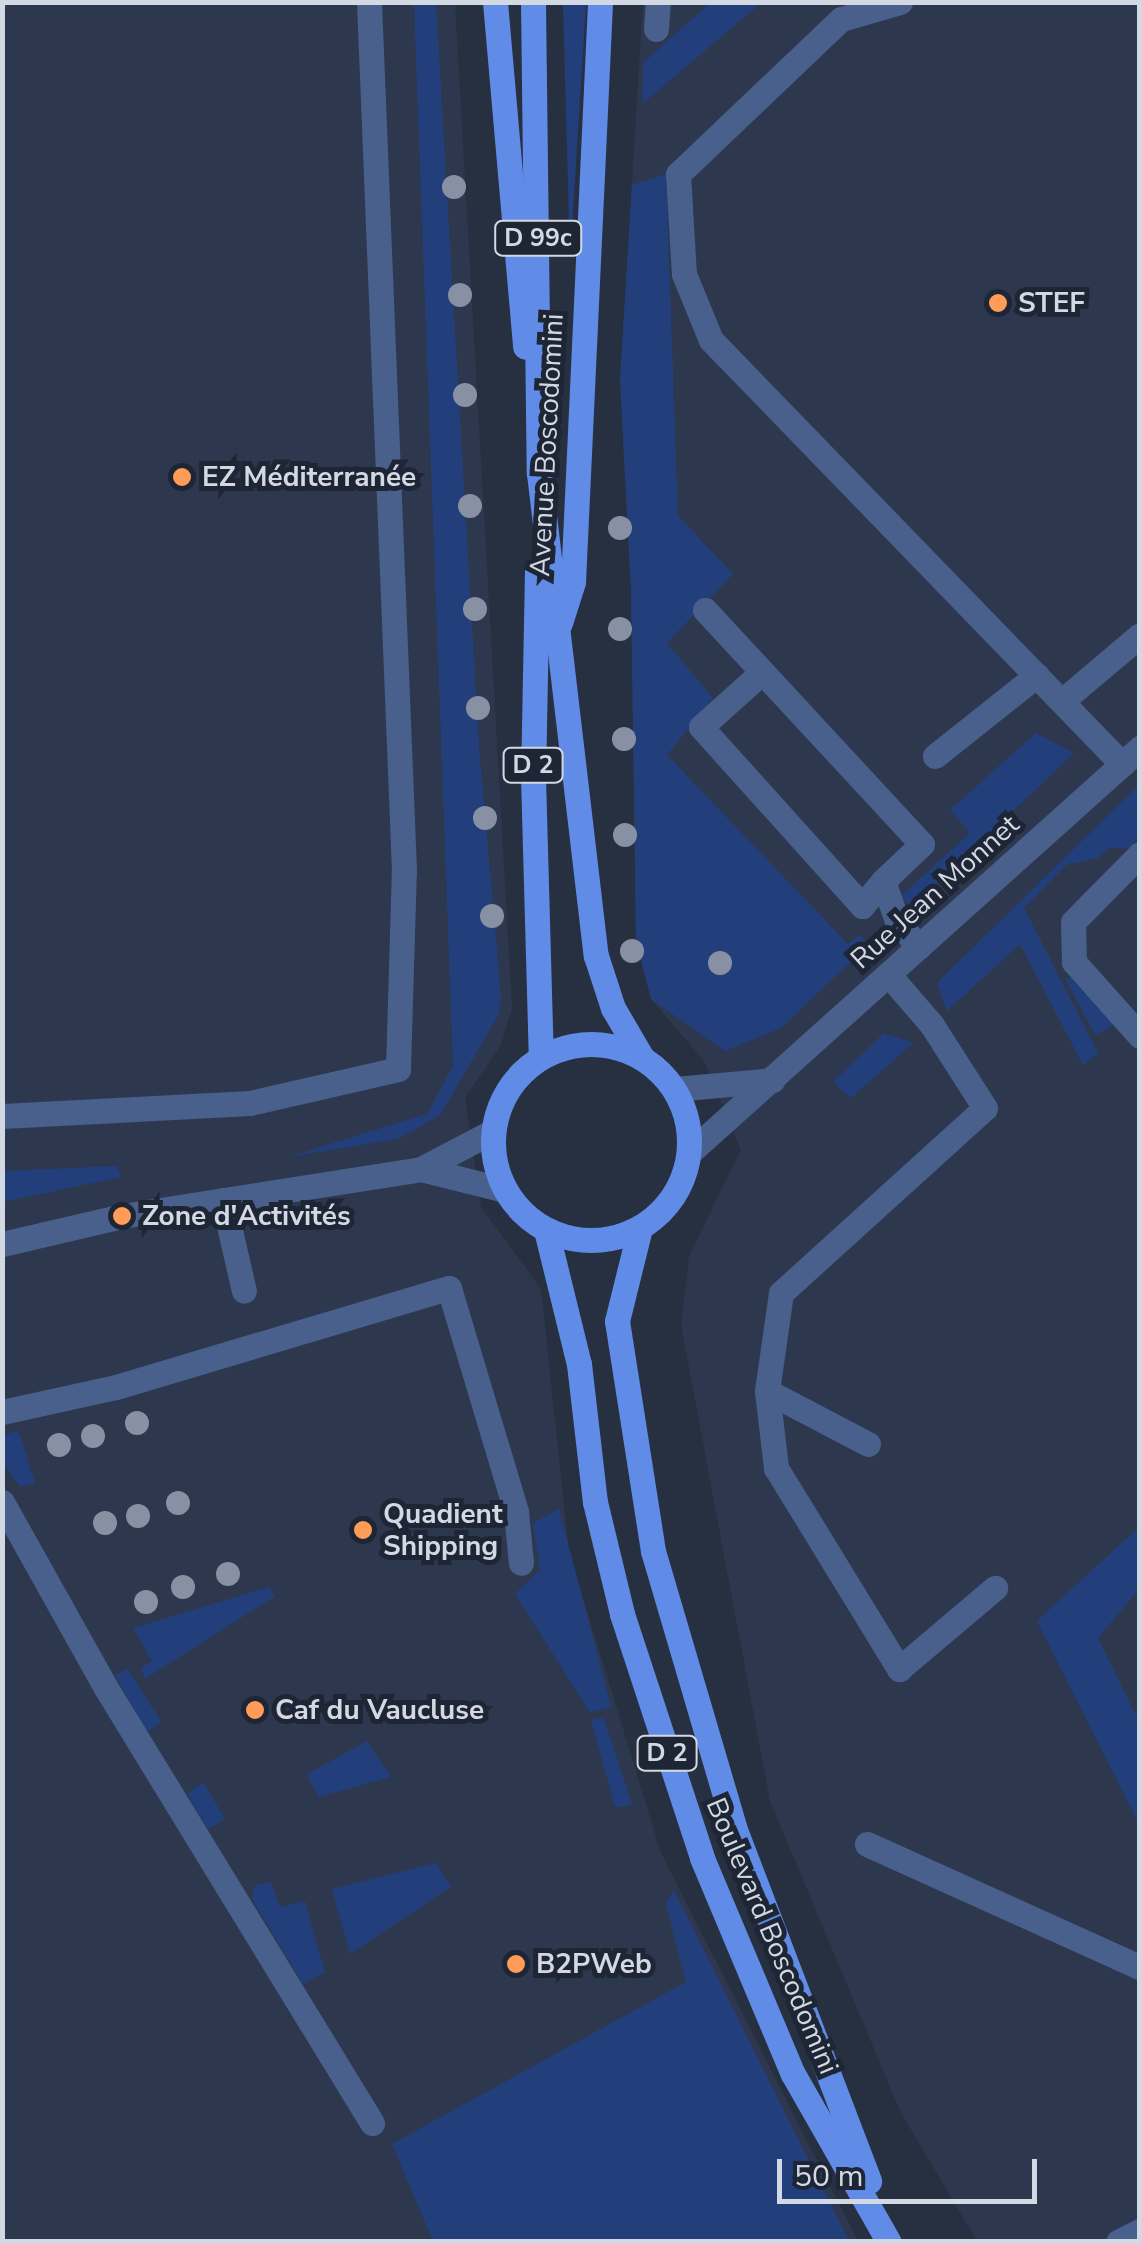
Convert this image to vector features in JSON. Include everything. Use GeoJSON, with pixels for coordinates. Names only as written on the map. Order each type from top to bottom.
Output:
{"type":"FeatureCollection","features":[{"type":"Feature","properties":{"kind":"main road","name":"Avenue Boscodomini"},"geometry":{"type":"LineString","coordinates":[[495,2],[539,473],[533,796],[541,1056]]}},
{"type":"Feature","properties":{"kind":"main road","name":"D 99c"},"geometry":{"type":"LineString","coordinates":[[533,2],[539,473],[557,632]]}},
{"type":"Feature","properties":{"kind":"main road","name":"Avenue Boscodomini"},"geometry":{"type":"LineString","coordinates":[[600,2],[574,582],[557,632],[596,956],[612,1008],[641,1056]]}},
{"type":"Feature","properties":{"kind":"main road"},"geometry":{"type":"LineString","coordinates":[[574,1044],[608,1044],[641,1056],[675,1089],[688,1119],[690,1152],[674,1196],[640,1228],[610,1239],[577,1240],[546,1230],[504,1190],[493,1131],[500,1101],[541,1056],[574,1044]]}},
{"type":"Feature","properties":{"kind":"main road","name":"Boulevard Boscodomini"},"geometry":{"type":"LineString","coordinates":[[640,1228],[617,1320],[653,1550],[734,1827],[890,2242]]}},
{"type":"Feature","properties":{"kind":"main road","name":"Boulevard Boscodomini"},"geometry":{"type":"LineString","coordinates":[[546,1230],[578,1364],[596,1502],[622,1614],[702,1858],[793,2074],[890,2242]]}},
{"type":"Feature","properties":{"kind":"street"},"geometry":{"type":"LineString","coordinates":[[2,1116],[250,1103],[398,1069],[404,870],[370,2]]}},
{"type":"Feature","properties":{"kind":"street"},"geometry":{"type":"LineString","coordinates":[[656,29],[658,2]]}},
{"type":"Feature","properties":{"kind":"street"},"geometry":{"type":"LineString","coordinates":[[900,2],[841,19],[678,174],[684,274],[712,340],[1062,702],[1131,756]]}},
{"type":"Feature","properties":{"kind":"street"},"geometry":{"type":"LineString","coordinates":[[705,610],[922,844],[882,881],[862,906],[701,727],[762,672]]}},
{"type":"Feature","properties":{"kind":"street"},"geometry":{"type":"LineString","coordinates":[[1062,702],[1140,634]]}},
{"type":"Feature","properties":{"kind":"street"},"geometry":{"type":"LineString","coordinates":[[935,756],[1037,676]]}},
{"type":"Feature","properties":{"kind":"street","name":"Rue Jean Monnet"},"geometry":{"type":"LineString","coordinates":[[690,1152],[1131,756]]}},
{"type":"Feature","properties":{"kind":"street"},"geometry":{"type":"LineString","coordinates":[[1140,854],[1073,922],[1074,962],[1140,1036]]}},
{"type":"Feature","properties":{"kind":"street"},"geometry":{"type":"LineString","coordinates":[[882,881],[897,921],[918,947]]}},
{"type":"Feature","properties":{"kind":"street"},"geometry":{"type":"LineString","coordinates":[[888,974],[932,1024],[985,1108],[781,1294],[767,1391],[776,1468],[898,1670],[996,1588]]}},
{"type":"Feature","properties":{"kind":"street"},"geometry":{"type":"LineString","coordinates":[[675,1089],[772,1080]]}},
{"type":"Feature","properties":{"kind":"street"},"geometry":{"type":"LineString","coordinates":[[2,1244],[224,1200],[421,1169],[493,1131]]}},
{"type":"Feature","properties":{"kind":"street"},"geometry":{"type":"LineString","coordinates":[[421,1169],[504,1190]]}},
{"type":"Feature","properties":{"kind":"street"},"geometry":{"type":"LineString","coordinates":[[224,1200],[244,1291]]}},
{"type":"Feature","properties":{"kind":"street"},"geometry":{"type":"LineString","coordinates":[[2,1412],[116,1388],[450,1288],[516,1512],[521,1564]]}},
{"type":"Feature","properties":{"kind":"street"},"geometry":{"type":"LineString","coordinates":[[767,1391],[868,1444]]}},
{"type":"Feature","properties":{"kind":"street"},"geometry":{"type":"LineString","coordinates":[[2,1502],[106,1688],[372,2123]]}},
{"type":"Feature","properties":{"kind":"street"},"geometry":{"type":"LineString","coordinates":[[867,1844],[1140,1967]]}},
{"type":"Feature","properties":{"kind":"street"},"geometry":{"type":"LineString","coordinates":[[1118,2242],[1140,2231]]}},
{"type":"Feature","properties":{"kind":"shaded area"},"geometry":{"type":"Polygon","coordinates":[[[3,3],[455,3],[512,1008],[501,1045],[465,1098],[481,1207],[541,1289],[569,1552],[661,1853],[858,2241],[3,2242],[3,3]]]}},
{"type":"Feature","properties":{"kind":"shaded area"},"geometry":{"type":"Polygon","coordinates":[[[414,3],[436,3],[479,746],[501,997],[498,1016],[440,1115],[398,1139],[288,1157],[427,1114],[453,1066],[414,3]]]}},
{"type":"Feature","properties":{"kind":"shaded area"},"geometry":{"type":"Polygon","coordinates":[[[563,3],[586,3],[570,259],[563,3]]]}},
{"type":"Feature","properties":{"kind":"shaded area"},"geometry":{"type":"Polygon","coordinates":[[[643,3],[1139,3],[1139,2241],[977,2241],[901,2113],[770,1801],[681,1325],[689,1256],[741,1150],[704,1061],[651,999],[636,941],[631,591],[620,379],[643,3]]]}},
{"type":"Feature","properties":{"kind":"shaded area"},"geometry":{"type":"Polygon","coordinates":[[[710,3],[761,3],[642,104],[643,63],[710,3]]]}},
{"type":"Feature","properties":{"kind":"shaded area"},"geometry":{"type":"Polygon","coordinates":[[[666,174],[678,516],[733,574],[667,643],[713,698],[667,755],[848,944],[859,935],[869,944],[781,1028],[725,1051],[651,999],[636,941],[631,591],[620,379],[632,185],[666,174]]]}},
{"type":"Feature","properties":{"kind":"shaded area"},"geometry":{"type":"Polygon","coordinates":[[[1036,733],[1074,753],[911,908],[901,896],[970,833],[950,810],[1036,733]]]}},
{"type":"Feature","properties":{"kind":"shaded area"},"geometry":{"type":"Polygon","coordinates":[[[1139,785],[1139,836],[1130,848],[1109,848],[1098,858],[1066,865],[1024,908],[1098,1053],[1083,1065],[1020,944],[947,1011],[937,983],[1139,785]]]}},
{"type":"Feature","properties":{"kind":"shaded area"},"geometry":{"type":"Polygon","coordinates":[[[1065,978],[1072,978],[1115,1024],[1095,1035],[1065,978]]]}},
{"type":"Feature","properties":{"kind":"shaded area"},"geometry":{"type":"Polygon","coordinates":[[[884,1033],[913,1043],[851,1098],[833,1082],[884,1033]]]}},
{"type":"Feature","properties":{"kind":"shaded area"},"geometry":{"type":"Polygon","coordinates":[[[117,1166],[121,1177],[3,1202],[3,1171],[117,1166]]]}},
{"type":"Feature","properties":{"kind":"shaded area"},"geometry":{"type":"Polygon","coordinates":[[[18,1430],[35,1483],[20,1487],[2,1461],[3,1436],[18,1430]]]}},
{"type":"Feature","properties":{"kind":"shaded area"},"geometry":{"type":"Polygon","coordinates":[[[559,1509],[611,1707],[590,1712],[515,1594],[540,1570],[533,1523],[559,1509]]]}},
{"type":"Feature","properties":{"kind":"shaded area"},"geometry":{"type":"Polygon","coordinates":[[[1139,1527],[1139,1589],[1098,1638],[1139,1722],[1139,1824],[1037,1621],[1139,1527]]]}},
{"type":"Feature","properties":{"kind":"shaded area"},"geometry":{"type":"Polygon","coordinates":[[[269,1587],[275,1596],[145,1679],[141,1668],[152,1661],[133,1628],[269,1587]]]}},
{"type":"Feature","properties":{"kind":"shaded area"},"geometry":{"type":"Polygon","coordinates":[[[128,1669],[161,1722],[147,1732],[115,1675],[128,1669]]]}},
{"type":"Feature","properties":{"kind":"shaded area"},"geometry":{"type":"Polygon","coordinates":[[[604,1718],[632,1805],[615,1807],[591,1720],[604,1718]]]}},
{"type":"Feature","properties":{"kind":"shaded area"},"geometry":{"type":"Polygon","coordinates":[[[367,1741],[391,1777],[319,1797],[306,1775],[367,1741]]]}},
{"type":"Feature","properties":{"kind":"shaded area"},"geometry":{"type":"Polygon","coordinates":[[[204,1783],[225,1819],[208,1829],[187,1793],[204,1783]]]}},
{"type":"Feature","properties":{"kind":"shaded area"},"geometry":{"type":"Polygon","coordinates":[[[436,1863],[451,1887],[350,1954],[332,1889],[436,1863]]]}},
{"type":"Feature","properties":{"kind":"shaded area"},"geometry":{"type":"Polygon","coordinates":[[[271,1882],[280,1907],[305,1901],[325,1972],[303,1984],[252,1899],[255,1885],[271,1882]]]}},
{"type":"Feature","properties":{"kind":"shaded area"},"geometry":{"type":"Polygon","coordinates":[[[674,1890],[849,2241],[433,2241],[392,2144],[686,1982],[666,1904],[674,1890]]]}},
{"type":"Feature","properties":{"kind":"place","name":"STEF"},"geometry":{"type":"Point","coordinates":[998,303]}},
{"type":"Feature","properties":{"kind":"place","name":"EZ Méditerranée"},"geometry":{"type":"Point","coordinates":[182,477]}},
{"type":"Feature","properties":{"kind":"place","name":"Zone d'Activités"},"geometry":{"type":"Point","coordinates":[122,1216]}},
{"type":"Feature","properties":{"kind":"place","name":"Quadient Shipping"},"geometry":{"type":"Point","coordinates":[363,1530]}},
{"type":"Feature","properties":{"kind":"place","name":"Caf du Vaucluse"},"geometry":{"type":"Point","coordinates":[255,1710]}},
{"type":"Feature","properties":{"kind":"place","name":"B2PWeb"},"geometry":{"type":"Point","coordinates":[516,1964]}}]}
